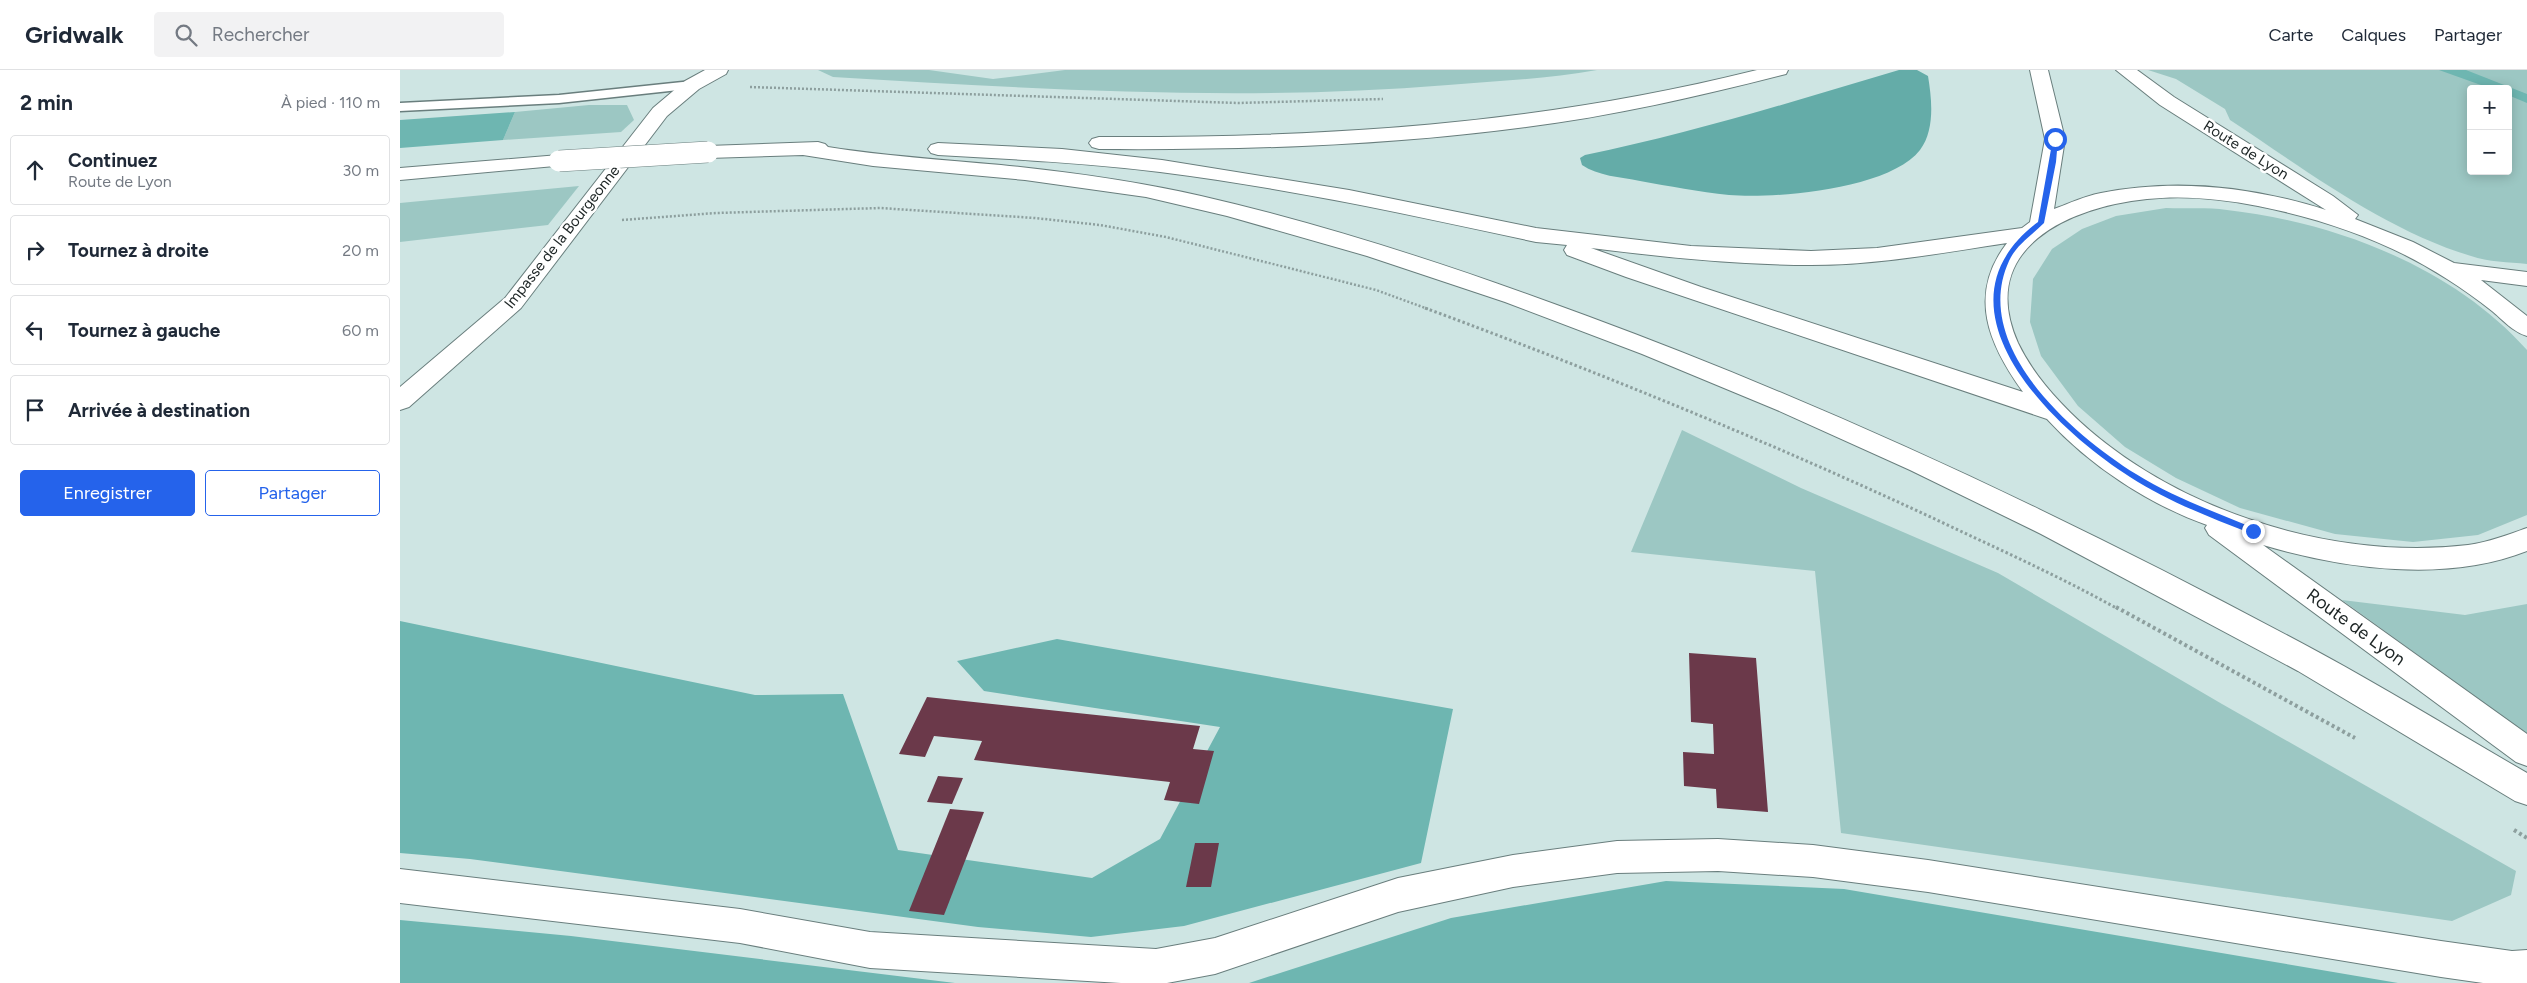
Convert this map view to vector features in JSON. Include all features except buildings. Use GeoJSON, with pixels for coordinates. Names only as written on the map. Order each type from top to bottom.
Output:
{"type":"FeatureCollection","features":[{"type":"Feature","properties":{"kind":"main road","name":"Impasse de la Bourgeonne"},"geometry":{"type":"LineString","coordinates":[[400,401],[513,303],[660,112],[692,85],[719,70]]}},
{"type":"Feature","properties":{"kind":"main road"},"geometry":{"type":"LineString","coordinates":[[903,148],[999,142],[1256,144],[1350,140],[1438,133],[1539,120],[1630,104],[1715,88],[1779,70]]}},
{"type":"Feature","properties":{"kind":"main road"},"geometry":{"type":"LineString","coordinates":[[2039,70],[2055,139],[2053,162],[2034,228],[2006,260],[1996,292],[2000,329],[2018,369],[2051,411],[2088,444],[2133,476],[2186,504],[2253,531],[2324,550],[2394,559],[2459,558],[2514,546],[2527,539]]}},
{"type":"Feature","properties":{"kind":"main road","name":"Route de Lyon"},"geometry":{"type":"LineString","coordinates":[[2125,70],[2167,101],[2326,200],[2368,231]]}},
{"type":"Feature","properties":{"kind":"main road"},"geometry":{"type":"LineString","coordinates":[[800,148],[844,158],[1062,178],[1177,197],[1306,230],[1411,262],[1586,324],[1670,356],[1849,433],[2069,537],[2312,664],[2527,790]]}},
{"type":"Feature","properties":{"kind":"main road"},"geometry":{"type":"LineString","coordinates":[[400,174],[559,161],[800,148],[903,148],[1062,155],[1180,168],[1349,196],[1536,235],[1691,253],[1811,258],[1876,255],[2034,228],[2074,207],[2113,196],[2158,192],[2188,192],[2260,200],[2314,213],[2368,231],[2446,268],[2495,300],[2527,328]]}},
{"type":"Feature","properties":{"kind":"main road"},"geometry":{"type":"LineString","coordinates":[[1536,235],[1665,284],[1824,334],[2051,411]]}},
{"type":"Feature","properties":{"kind":"main road"},"geometry":{"type":"LineString","coordinates":[[2446,268],[2527,279]]}},
{"type":"Feature","properties":{"kind":"main road","name":"Route de Lyon"},"geometry":{"type":"LineString","coordinates":[[2186,504],[2527,752]]}},
{"type":"Feature","properties":{"kind":"main road"},"geometry":{"type":"LineString","coordinates":[[400,886],[740,926],[870,950],[1156,967],[1215,956],[1398,895],[1504,873],[1617,857],[1718,855],[1813,861],[1928,876],[2441,960],[2512,969],[2527,968]]}},
{"type":"Feature","properties":{"kind":"lane"},"geometry":{"type":"LineString","coordinates":[[400,107],[559,99],[692,85]]}},
{"type":"Feature","properties":{"kind":"path"},"geometry":{"type":"LineString","coordinates":[[692,85],[1238,103],[1386,99]]}},
{"type":"Feature","properties":{"kind":"path"},"geometry":{"type":"LineString","coordinates":[[574,224],[716,213],[870,208],[1025,217],[1100,225],[1166,237],[1376,290],[1527,346],[1845,477],[2073,584],[2359,741]]}},
{"type":"Feature","properties":{"kind":"path"},"geometry":{"type":"LineString","coordinates":[[2510,828],[2527,838]]}},
{"type":"Feature","properties":{"kind":"shaded area"},"geometry":{"type":"Polygon","coordinates":[[[818,70],[929,70],[993,79],[1065,70],[1597,70],[1560,76],[1371,90],[1217,93],[1064,89],[833,77],[818,70]]]}},
{"type":"Feature","properties":{"kind":"shaded area"},"geometry":{"type":"Polygon","coordinates":[[[1899,70],[1917,70],[1928,76],[1931,114],[1925,142],[1920,150],[1905,163],[1884,174],[1859,182],[1831,189],[1802,193],[1749,196],[1729,195],[1610,176],[1595,172],[1582,165],[1580,158],[1585,155],[1704,127],[1899,70]]]}},
{"type":"Feature","properties":{"kind":"shaded area"},"geometry":{"type":"Polygon","coordinates":[[[2148,70],[2527,70],[2527,264],[2478,258],[2438,244],[2407,230],[2346,197],[2316,178],[2230,120],[2225,109],[2176,79],[2148,70]]]}},
{"type":"Feature","properties":{"kind":"shaded area"},"geometry":{"type":"Polygon","coordinates":[[[2439,70],[2466,70],[2504,85],[2481,85],[2439,70]]]}},
{"type":"Feature","properties":{"kind":"shaded area"},"geometry":{"type":"Polygon","coordinates":[[[2512,88],[2527,94],[2527,103],[2512,97],[2512,88]]]}},
{"type":"Feature","properties":{"kind":"shaded area"},"geometry":{"type":"Polygon","coordinates":[[[589,105],[627,105],[634,120],[621,132],[503,140],[515,112],[589,105]]]}},
{"type":"Feature","properties":{"kind":"shaded area"},"geometry":{"type":"Polygon","coordinates":[[[515,112],[503,140],[400,148],[400,120],[515,112]]]}},
{"type":"Feature","properties":{"kind":"shaded area"},"geometry":{"type":"Polygon","coordinates":[[[579,186],[548,225],[400,242],[400,203],[579,186]]]}},
{"type":"Feature","properties":{"kind":"shaded area"},"geometry":{"type":"Polygon","coordinates":[[[2166,208],[2219,209],[2268,216],[2309,225],[2350,238],[2390,253],[2428,272],[2464,295],[2497,321],[2527,350],[2527,515],[2478,535],[2413,542],[2335,534],[2240,508],[2176,478],[2125,447],[2078,406],[2041,356],[2030,322],[2033,279],[2052,249],[2082,229],[2116,216],[2166,208]]]}},
{"type":"Feature","properties":{"kind":"shaded area"},"geometry":{"type":"Polygon","coordinates":[[[1682,430],[1801,488],[1998,573],[2222,704],[2516,871],[2511,895],[2452,921],[1841,833],[1815,571],[1631,552],[1682,430]]]}},
{"type":"Feature","properties":{"kind":"shaded area"},"geometry":{"type":"Polygon","coordinates":[[[2342,600],[2465,615],[2527,604],[2527,734],[2342,600]]]}},
{"type":"Feature","properties":{"kind":"shaded area"},"geometry":{"type":"Polygon","coordinates":[[[400,621],[755,695],[843,694],[898,850],[1092,878],[1160,839],[1220,727],[984,691],[957,661],[1057,639],[1453,709],[1421,863],[1184,926],[1091,937],[978,927],[470,859],[400,853],[400,621]]]}},
{"type":"Feature","properties":{"kind":"shaded area"},"geometry":{"type":"Polygon","coordinates":[[[1666,881],[1844,889],[2398,983],[1249,983],[1451,918],[1666,881]]]}},
{"type":"Feature","properties":{"kind":"shaded area"},"geometry":{"type":"Polygon","coordinates":[[[400,920],[571,936],[955,983],[400,983],[400,920]]]}},
{"type":"Feature","properties":{"kind":"route"},"geometry":{"type":"LineString","coordinates":[[2055,139],[2053,162],[2041,223],[2027,234],[2006,260],[1996,292],[2000,329],[2018,369],[2051,411],[2088,444],[2133,476],[2186,504],[2253,531]]}}]}
